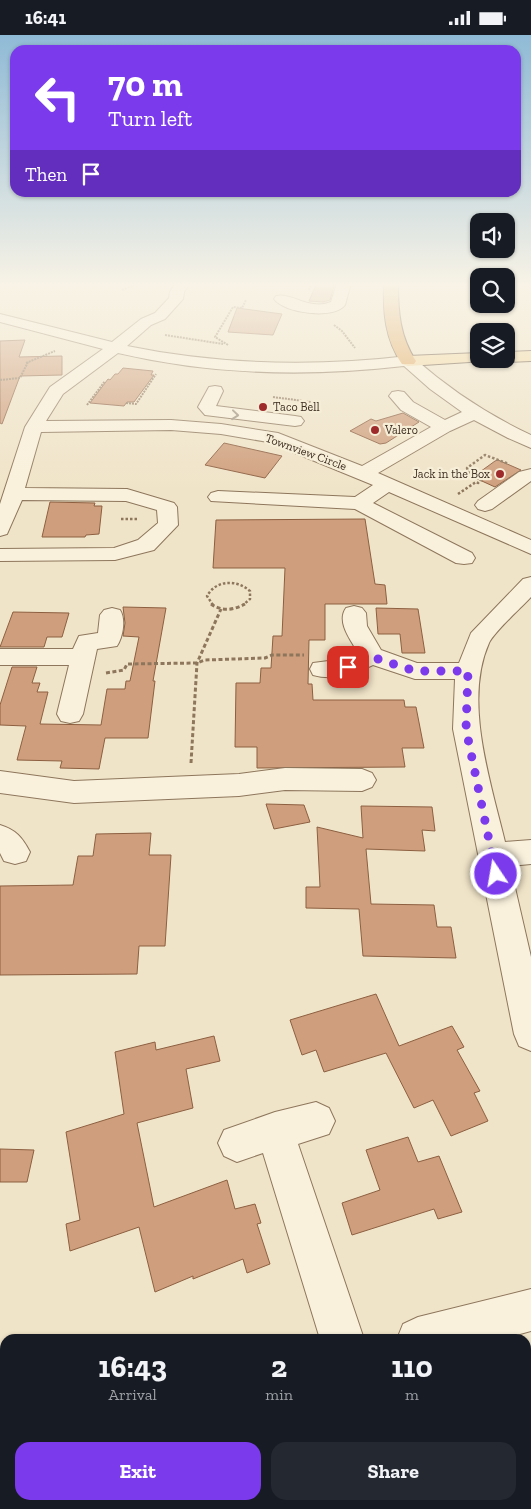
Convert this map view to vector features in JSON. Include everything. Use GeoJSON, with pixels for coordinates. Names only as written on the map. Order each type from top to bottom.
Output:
{"type":"FeatureCollection","features":[{"type":"Feature","properties":{"kind":"highway"},"geometry":{"type":"LineString","coordinates":[[402,352],[408,361]]}},
{"type":"Feature","properties":{"kind":"main road"},"geometry":{"type":"LineString","coordinates":[[515,357],[531,356]]}},
{"type":"Feature","properties":{"kind":"main road"},"geometry":{"type":"LineString","coordinates":[[408,361],[470,358]]}},
{"type":"Feature","properties":{"kind":"street"},"geometry":{"type":"LineString","coordinates":[[0,530],[14,494],[20,468],[34,427],[56,391],[109,352]]}},
{"type":"Feature","properties":{"kind":"street"},"geometry":{"type":"LineString","coordinates":[[155,352],[183,359],[274,367],[376,365],[408,361],[438,388],[474,413],[531,442]]}},
{"type":"Feature","properties":{"kind":"street"},"geometry":{"type":"LineString","coordinates":[[438,388],[398,396],[408,406],[444,427]]}},
{"type":"Feature","properties":{"kind":"street"},"geometry":{"type":"LineString","coordinates":[[215,391],[207,407],[211,411],[295,421]]}},
{"type":"Feature","properties":{"kind":"street"},"geometry":{"type":"LineString","coordinates":[[362,473],[444,427],[474,413]]}},
{"type":"Feature","properties":{"kind":"street","name":"Townview Circle"},"geometry":{"type":"LineString","coordinates":[[34,427],[171,425],[221,429],[272,437],[362,473],[531,548]]}},
{"type":"Feature","properties":{"kind":"street"},"geometry":{"type":"LineString","coordinates":[[484,505],[526,476],[531,475]]}},
{"type":"Feature","properties":{"kind":"street"},"geometry":{"type":"LineString","coordinates":[[359,503],[387,485]]}},
{"type":"Feature","properties":{"kind":"street"},"geometry":{"type":"LineString","coordinates":[[0,555],[115,554],[146,545],[168,525],[167,507],[127,495],[14,494]]}},
{"type":"Feature","properties":{"kind":"street"},"geometry":{"type":"LineString","coordinates":[[218,497],[359,503],[464,558]]}},
{"type":"Feature","properties":{"kind":"street"},"geometry":{"type":"LineString","coordinates":[[531,584],[479,638],[468,671],[466,729],[531,1035]]}},
{"type":"Feature","properties":{"kind":"street"},"geometry":{"type":"LineString","coordinates":[[354,613],[355,626],[372,657]]}},
{"type":"Feature","properties":{"kind":"street"},"geometry":{"type":"LineString","coordinates":[[70,714],[87,642],[108,640],[112,615]]}},
{"type":"Feature","properties":{"kind":"street"},"geometry":{"type":"LineString","coordinates":[[0,657],[83,657]]}},
{"type":"Feature","properties":{"kind":"street"},"geometry":{"type":"LineString","coordinates":[[322,669],[348,667],[372,657],[415,671],[468,671]]}},
{"type":"Feature","properties":{"kind":"street"},"geometry":{"type":"LineString","coordinates":[[0,782],[74,792],[239,785],[285,779],[362,780]]}},
{"type":"Feature","properties":{"kind":"street"},"geometry":{"type":"LineString","coordinates":[[492,856],[531,851]]}},
{"type":"Feature","properties":{"kind":"street"},"geometry":{"type":"LineString","coordinates":[[237,1143],[316,1121]]}},
{"type":"Feature","properties":{"kind":"street"},"geometry":{"type":"LineString","coordinates":[[275,1131],[340,1334]]}},
{"type":"Feature","properties":{"kind":"street"},"geometry":{"type":"LineString","coordinates":[[437,1334],[531,1310]]}},
{"type":"Feature","properties":{"kind":"path"},"geometry":{"type":"LineString","coordinates":[[0,380],[20,378],[27,362],[54,352]]}},
{"type":"Feature","properties":{"kind":"path"},"geometry":{"type":"LineString","coordinates":[[126,403],[136,404],[158,370]]}},
{"type":"Feature","properties":{"kind":"path"},"geometry":{"type":"LineString","coordinates":[[87,405],[107,378]]}},
{"type":"Feature","properties":{"kind":"path"},"geometry":{"type":"LineString","coordinates":[[273,392],[273,398],[312,402]]}},
{"type":"Feature","properties":{"kind":"path"},"geometry":{"type":"LineString","coordinates":[[458,494],[476,482],[478,483],[483,478],[468,472],[466,468],[485,455],[511,465]]}},
{"type":"Feature","properties":{"kind":"path"},"geometry":{"type":"LineString","coordinates":[[234,583],[246,587],[250,591],[250,599],[242,607],[228,610],[221,609],[211,604],[207,596],[208,592],[215,586],[234,583]]}},
{"type":"Feature","properties":{"kind":"path"},"geometry":{"type":"LineString","coordinates":[[190,786],[196,663],[221,609]]}},
{"type":"Feature","properties":{"kind":"path"},"geometry":{"type":"LineString","coordinates":[[77,685],[102,686],[105,673],[124,670],[127,665],[196,663],[265,658],[272,655],[318,655],[322,669]]}},
{"type":"Feature","properties":{"kind":"building"},"geometry":{"type":"Polygon","coordinates":[[[0,352],[21,352],[19,357],[62,356],[62,375],[20,376],[2,424],[0,423],[0,352]]]}},
{"type":"Feature","properties":{"kind":"building"},"geometry":{"type":"Polygon","coordinates":[[[123,368],[153,371],[151,375],[154,375],[134,402],[127,402],[124,406],[90,403],[108,379],[110,380],[123,368]]]}},
{"type":"Feature","properties":{"kind":"building","name":"Valero"},"geometry":{"type":"Polygon","coordinates":[[[403,413],[419,422],[386,443],[380,444],[350,431],[371,419],[376,421],[403,413]]]}},
{"type":"Feature","properties":{"kind":"building"},"geometry":{"type":"Polygon","coordinates":[[[224,443],[282,456],[265,478],[205,465],[224,443]]]}},
{"type":"Feature","properties":{"kind":"building","name":"Jack in the Box"},"geometry":{"type":"Polygon","coordinates":[[[498,460],[521,470],[495,487],[473,477],[495,461],[498,460]]]}},
{"type":"Feature","properties":{"kind":"building"},"geometry":{"type":"Polygon","coordinates":[[[50,502],[95,503],[94,506],[102,506],[99,534],[86,535],[85,537],[42,537],[50,502]]]}},
{"type":"Feature","properties":{"kind":"building"},"geometry":{"type":"Polygon","coordinates":[[[365,519],[375,584],[385,585],[387,604],[325,604],[325,640],[309,640],[308,684],[312,684],[313,700],[404,700],[405,707],[416,707],[424,748],[402,748],[405,767],[257,768],[257,747],[235,747],[236,683],[260,683],[261,668],[271,668],[273,636],[282,636],[285,568],[213,568],[216,520],[365,519]]]}},
{"type":"Feature","properties":{"kind":"building"},"geometry":{"type":"Polygon","coordinates":[[[123,607],[166,608],[153,681],[155,681],[148,738],[105,738],[99,769],[60,768],[62,761],[17,760],[26,726],[0,725],[0,705],[12,667],[37,667],[32,683],[40,683],[37,692],[48,692],[40,724],[101,725],[107,689],[125,689],[126,681],[130,681],[139,637],[123,636],[125,623],[123,607]]]}},
{"type":"Feature","properties":{"kind":"building"},"geometry":{"type":"Polygon","coordinates":[[[376,608],[418,609],[425,653],[402,653],[400,634],[378,634],[376,608]]]}},
{"type":"Feature","properties":{"kind":"building"},"geometry":{"type":"Polygon","coordinates":[[[13,612],[69,613],[62,637],[47,637],[44,647],[0,647],[13,612]]]}},
{"type":"Feature","properties":{"kind":"building"},"geometry":{"type":"Polygon","coordinates":[[[266,804],[304,805],[310,822],[274,829],[266,804]]]}},
{"type":"Feature","properties":{"kind":"building"},"geometry":{"type":"Polygon","coordinates":[[[361,806],[432,807],[435,831],[422,830],[425,851],[366,849],[371,904],[434,905],[437,927],[451,927],[456,958],[363,956],[359,909],[306,908],[306,887],[320,887],[317,827],[363,838],[361,806]]]}},
{"type":"Feature","properties":{"kind":"building"},"geometry":{"type":"Polygon","coordinates":[[[151,833],[149,855],[171,855],[165,946],[139,946],[137,974],[0,975],[0,886],[73,885],[78,856],[93,856],[96,834],[151,833]]]}},
{"type":"Feature","properties":{"kind":"building"},"geometry":{"type":"Polygon","coordinates":[[[376,994],[399,1046],[452,1026],[464,1047],[457,1050],[480,1091],[474,1093],[488,1121],[451,1136],[433,1100],[414,1108],[386,1053],[324,1072],[316,1050],[302,1055],[290,1020],[376,994]]]}},
{"type":"Feature","properties":{"kind":"building"},"geometry":{"type":"Polygon","coordinates":[[[214,1036],[220,1061],[186,1069],[193,1108],[137,1123],[154,1207],[227,1180],[235,1209],[255,1204],[261,1223],[257,1224],[270,1264],[247,1273],[243,1259],[193,1279],[193,1276],[155,1292],[139,1227],[70,1251],[66,1224],[80,1220],[66,1132],[124,1114],[115,1052],[155,1042],[156,1050],[214,1036]]]}},
{"type":"Feature","properties":{"kind":"building"},"geometry":{"type":"Polygon","coordinates":[[[408,1137],[418,1162],[439,1156],[462,1212],[438,1219],[434,1209],[352,1235],[342,1203],[380,1190],[366,1150],[408,1137]]]}},
{"type":"Feature","properties":{"kind":"building"},"geometry":{"type":"Polygon","coordinates":[[[0,1149],[34,1150],[27,1182],[0,1182],[0,1149]]]}},
{"type":"Feature","properties":{"kind":"place","name":"Taco Bell"},"geometry":{"type":"Point","coordinates":[263,407]}},
{"type":"Feature","properties":{"kind":"place","name":"Valero"},"geometry":{"type":"Point","coordinates":[375,430]}},
{"type":"Feature","properties":{"kind":"place","name":"Jack in the Box"},"geometry":{"type":"Point","coordinates":[500,474]}},
{"type":"Feature","properties":{"kind":"route"},"geometry":{"type":"LineString","coordinates":[[348,667],[372,657],[415,671],[468,671],[466,729],[496,874]]}}]}
